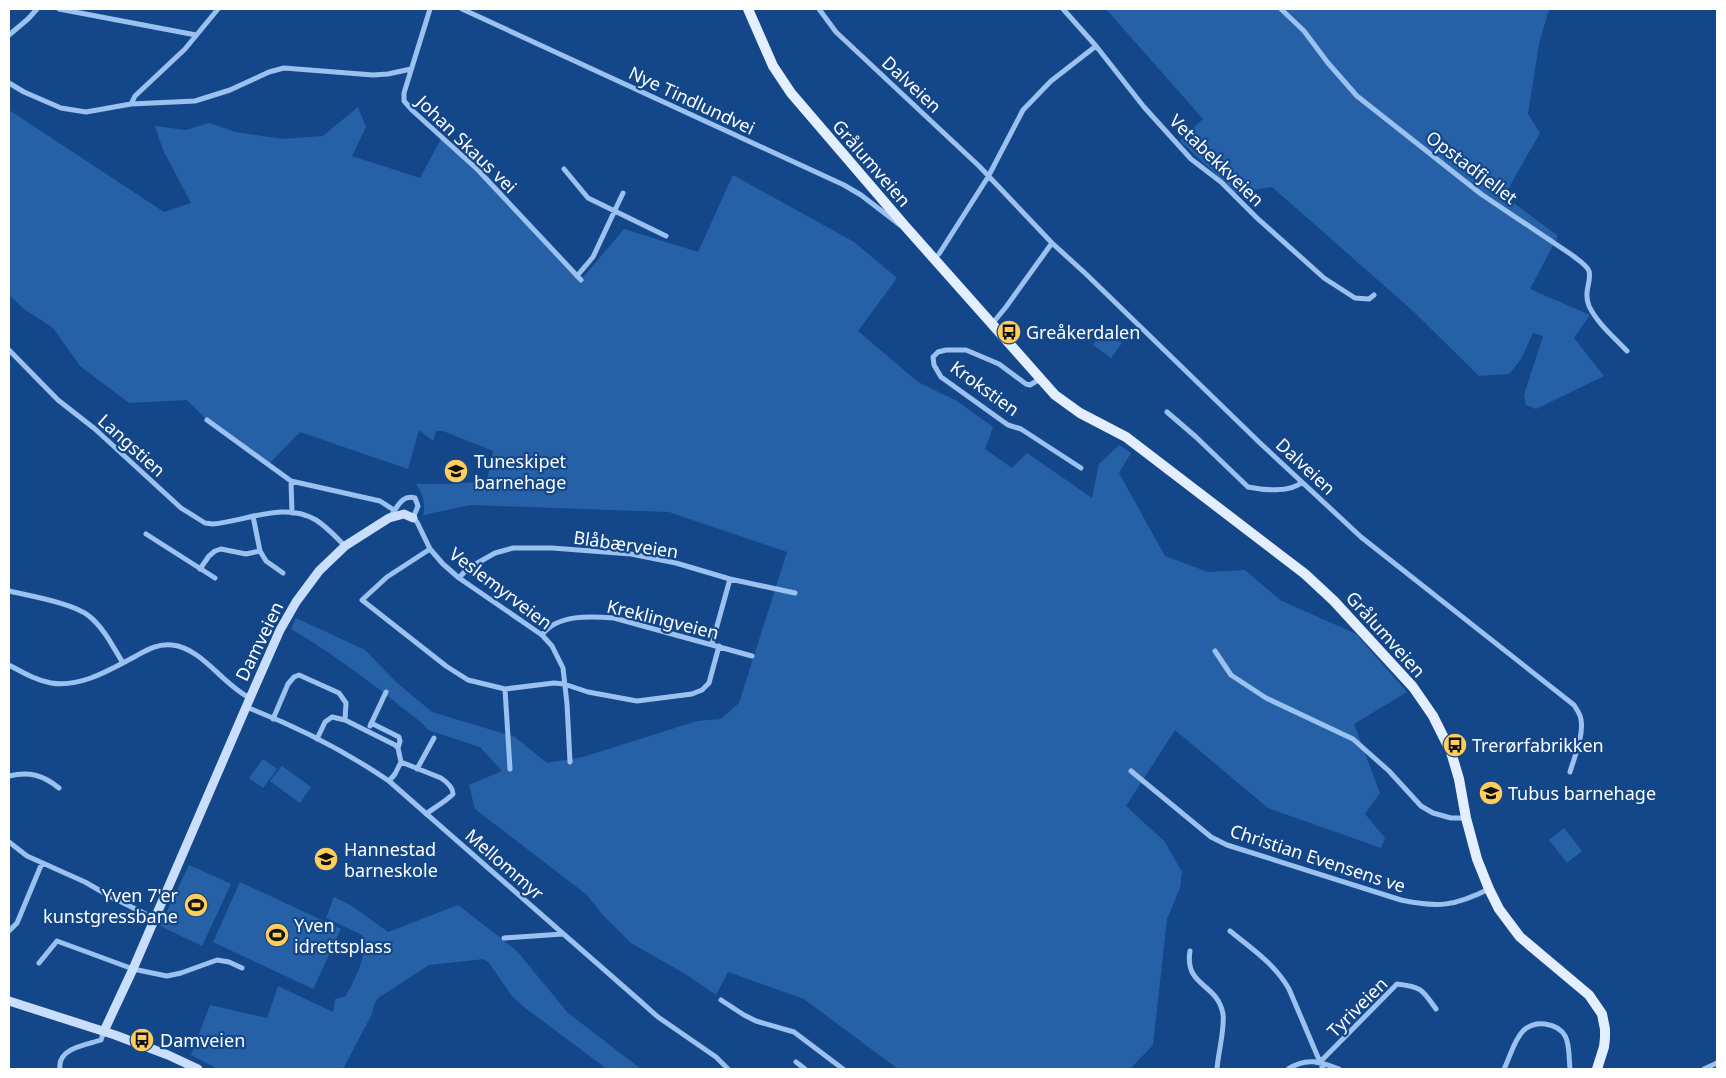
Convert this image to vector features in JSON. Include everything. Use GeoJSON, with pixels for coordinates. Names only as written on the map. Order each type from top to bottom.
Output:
{"type":"FeatureCollection","features":[{"type":"Feature","properties":{"kind":"main road","name":"Grålumveien"},"geometry":{"type":"LineString","coordinates":[[748,9],[773,66],[785,85],[905,226],[1056,396],[1126,437],[1292,563],[1334,601],[1413,687],[1427,706],[1451,752],[1477,859],[1489,889],[1505,917],[1520,938],[1581,988],[1599,1008],[1606,1029],[1604,1047],[1597,1069]]}},
{"type":"Feature","properties":{"kind":"street"},"geometry":{"type":"LineString","coordinates":[[9,35],[37,9]]}},
{"type":"Feature","properties":{"kind":"street"},"geometry":{"type":"LineString","coordinates":[[59,9],[196,36]]}},
{"type":"Feature","properties":{"kind":"street"},"geometry":{"type":"LineString","coordinates":[[131,104],[135,96],[185,49],[218,9]]}},
{"type":"Feature","properties":{"kind":"street","name":"Johan Skaus vei"},"geometry":{"type":"LineString","coordinates":[[430,9],[403,97],[407,106],[478,170],[579,278],[593,257],[623,193]]}},
{"type":"Feature","properties":{"kind":"street","name":"Nye Tindlundvei"},"geometry":{"type":"LineString","coordinates":[[462,9],[844,185],[861,195],[895,222],[905,226]]}},
{"type":"Feature","properties":{"kind":"street","name":"Dalveien"},"geometry":{"type":"LineString","coordinates":[[819,9],[836,32],[952,141],[1052,243],[1361,537],[1574,705],[1582,723],[1570,772]]}},
{"type":"Feature","properties":{"kind":"street","name":"Vetabekkveien"},"geometry":{"type":"LineString","coordinates":[[1063,9],[1096,46],[1144,107],[1191,159],[1221,182],[1270,230],[1324,278],[1355,298],[1369,299],[1374,295]]}},
{"type":"Feature","properties":{"kind":"street","name":"Opstadfjellet"},"geometry":{"type":"LineString","coordinates":[[1281,9],[1304,31],[1328,63],[1357,96],[1481,194],[1572,255],[1585,266],[1589,272],[1586,296],[1589,306],[1596,317],[1627,351]]}},
{"type":"Feature","properties":{"kind":"street"},"geometry":{"type":"LineString","coordinates":[[939,254],[988,177],[1023,110],[1051,81],[1096,46]]}},
{"type":"Feature","properties":{"kind":"street"},"geometry":{"type":"LineString","coordinates":[[9,82],[24,92],[61,108],[73,111],[95,110],[131,104],[195,101],[223,93],[269,72],[284,68],[373,75],[411,69]]}},
{"type":"Feature","properties":{"kind":"street"},"geometry":{"type":"LineString","coordinates":[[564,169],[588,198],[666,236]]}},
{"type":"Feature","properties":{"kind":"street"},"geometry":{"type":"LineString","coordinates":[[992,324],[1052,243]]}},
{"type":"Feature","properties":{"kind":"street","name":"Langstien"},"geometry":{"type":"LineString","coordinates":[[9,350],[58,400],[95,429],[193,516],[205,523],[213,524],[274,512],[292,513],[317,520],[345,546]]}},
{"type":"Feature","properties":{"kind":"street","name":"Krokstien"},"geometry":{"type":"LineString","coordinates":[[1040,379],[1030,385],[1026,384],[998,364],[966,350],[938,352],[932,360],[941,377],[1008,425],[1021,429],[1081,468]]}},
{"type":"Feature","properties":{"kind":"street"},"geometry":{"type":"LineString","coordinates":[[1168,412],[1248,488],[1285,488],[1298,486],[1302,482]]}},
{"type":"Feature","properties":{"kind":"street"},"geometry":{"type":"LineString","coordinates":[[207,420],[291,481],[380,501],[394,510]]}},
{"type":"Feature","properties":{"kind":"street"},"geometry":{"type":"LineString","coordinates":[[291,481],[292,513]]}},
{"type":"Feature","properties":{"kind":"street","name":"Damveien"},"geometry":{"type":"LineString","coordinates":[[104,1031],[133,969],[280,630],[296,602],[320,570],[345,546],[388,518],[402,500],[413,497],[417,500],[418,506],[413,518]]}},
{"type":"Feature","properties":{"kind":"street"},"geometry":{"type":"LineString","coordinates":[[388,518],[404,514],[413,518]]}},
{"type":"Feature","properties":{"kind":"street"},"geometry":{"type":"LineString","coordinates":[[253,516],[260,551],[266,561],[282,573]]}},
{"type":"Feature","properties":{"kind":"street","name":"Veslemyrveien"},"geometry":{"type":"LineString","coordinates":[[413,518],[417,522],[430,549],[443,564],[459,578],[542,635],[552,646],[563,668],[570,762]]}},
{"type":"Feature","properties":{"kind":"street"},"geometry":{"type":"LineString","coordinates":[[146,534],[215,578]]}},
{"type":"Feature","properties":{"kind":"street","name":"Blåbærveien"},"geometry":{"type":"LineString","coordinates":[[459,578],[467,569],[495,554],[513,548],[552,548],[631,554],[676,563],[730,579],[795,594]]}},
{"type":"Feature","properties":{"kind":"street"},"geometry":{"type":"LineString","coordinates":[[200,569],[215,550],[222,549],[246,554],[260,551]]}},
{"type":"Feature","properties":{"kind":"street"},"geometry":{"type":"LineString","coordinates":[[430,549],[393,573],[362,600],[446,666],[468,680],[505,689],[554,683],[564,684],[588,692],[637,701],[692,694],[702,690],[709,683],[719,646]]}},
{"type":"Feature","properties":{"kind":"street"},"geometry":{"type":"LineString","coordinates":[[712,644],[730,579]]}},
{"type":"Feature","properties":{"kind":"street"},"geometry":{"type":"LineString","coordinates":[[9,591],[82,611],[96,622],[123,663]]}},
{"type":"Feature","properties":{"kind":"street","name":"Kreklingveien"},"geometry":{"type":"LineString","coordinates":[[542,635],[554,624],[594,616],[614,618],[752,656]]}},
{"type":"Feature","properties":{"kind":"street"},"geometry":{"type":"LineString","coordinates":[[9,665],[38,679],[52,683],[75,682],[91,678],[158,646],[164,644],[180,646],[202,660],[240,693],[250,698]]}},
{"type":"Feature","properties":{"kind":"street"},"geometry":{"type":"LineString","coordinates":[[1215,651],[1231,675],[1259,693],[1352,739],[1389,771],[1421,806],[1433,813],[1451,818],[1466,818]]}},
{"type":"Feature","properties":{"kind":"street"},"geometry":{"type":"LineString","coordinates":[[273,719],[288,684],[296,675],[339,693],[346,703],[345,720]]}},
{"type":"Feature","properties":{"kind":"street"},"geometry":{"type":"LineString","coordinates":[[505,689],[510,769]]}},
{"type":"Feature","properties":{"kind":"street"},"geometry":{"type":"LineString","coordinates":[[368,730],[386,692]]}},
{"type":"Feature","properties":{"kind":"street","name":"Mellommyr"},"geometry":{"type":"LineString","coordinates":[[246,707],[357,759],[389,781],[658,1017],[716,1057],[728,1069]]}},
{"type":"Feature","properties":{"kind":"street"},"geometry":{"type":"LineString","coordinates":[[317,739],[328,718],[332,717],[345,720],[368,730],[398,748]]}},
{"type":"Feature","properties":{"kind":"street"},"geometry":{"type":"LineString","coordinates":[[371,723],[399,737],[398,748],[401,762],[389,781]]}},
{"type":"Feature","properties":{"kind":"street"},"geometry":{"type":"LineString","coordinates":[[418,769],[434,738]]}},
{"type":"Feature","properties":{"kind":"street"},"geometry":{"type":"LineString","coordinates":[[401,762],[441,778],[453,791],[453,794],[443,803],[434,807],[426,814]]}},
{"type":"Feature","properties":{"kind":"street","name":"Christian Evensens ve"},"geometry":{"type":"LineString","coordinates":[[1130,771],[1212,837],[1227,845],[1402,900],[1421,904],[1439,906],[1457,903],[1489,889]]}},
{"type":"Feature","properties":{"kind":"street"},"geometry":{"type":"LineString","coordinates":[[9,776],[31,774],[47,778],[59,788]]}},
{"type":"Feature","properties":{"kind":"street"},"geometry":{"type":"LineString","coordinates":[[9,842],[27,856],[86,882],[111,897],[154,918]]}},
{"type":"Feature","properties":{"kind":"street"},"geometry":{"type":"LineString","coordinates":[[9,931],[17,923],[42,863]]}},
{"type":"Feature","properties":{"kind":"street"},"geometry":{"type":"LineString","coordinates":[[1230,931],[1270,963],[1283,978],[1290,989],[1322,1069]]}},
{"type":"Feature","properties":{"kind":"street"},"geometry":{"type":"LineString","coordinates":[[504,938],[563,934]]}},
{"type":"Feature","properties":{"kind":"street"},"geometry":{"type":"LineString","coordinates":[[39,963],[57,941],[133,969],[166,976],[181,973],[217,960],[230,962],[242,968]]}},
{"type":"Feature","properties":{"kind":"street"},"geometry":{"type":"LineString","coordinates":[[1190,951],[1188,962],[1190,970],[1194,977],[1213,994],[1223,1015],[1217,1069]]}},
{"type":"Feature","properties":{"kind":"street","name":"Tyriveien"},"geometry":{"type":"LineString","coordinates":[[1320,1062],[1397,984],[1423,990],[1436,1009]]}},
{"type":"Feature","properties":{"kind":"street"},"geometry":{"type":"LineString","coordinates":[[9,1000],[104,1031],[168,1055],[198,1069]]}},
{"type":"Feature","properties":{"kind":"street"},"geometry":{"type":"LineString","coordinates":[[721,1000],[756,1021],[794,1032],[843,1069]]}},
{"type":"Feature","properties":{"kind":"street"},"geometry":{"type":"LineString","coordinates":[[1504,1069],[1518,1038],[1524,1031],[1536,1024],[1553,1026],[1561,1030],[1568,1042],[1570,1069]]}},
{"type":"Feature","properties":{"kind":"street"},"geometry":{"type":"LineString","coordinates":[[60,1069],[60,1061],[63,1056],[70,1050],[101,1040],[104,1031]]}},
{"type":"Feature","properties":{"kind":"street"},"geometry":{"type":"LineString","coordinates":[[796,1062],[805,1069]]}},
{"type":"Feature","properties":{"kind":"street"},"geometry":{"type":"LineString","coordinates":[[1288,1069],[1308,1062],[1320,1062],[1339,1069]]}},
{"type":"Feature","properties":{"kind":"street"},"geometry":{"type":"LineString","coordinates":[[1704,1069],[1717,1063]]}},
{"type":"Feature","properties":{"kind":"shaded area"},"geometry":{"type":"Polygon","coordinates":[[[1106,9],[1549,9],[1539,44],[1528,114],[1540,133],[1504,196],[1558,236],[1530,289],[1590,315],[1574,338],[1604,376],[1536,409],[1526,405],[1524,395],[1543,336],[1533,333],[1521,359],[1509,374],[1479,376],[1413,311],[1272,187],[1236,193],[1180,141],[1203,119],[1106,9]]]}},
{"type":"Feature","properties":{"kind":"shaded area"},"geometry":{"type":"Polygon","coordinates":[[[358,107],[366,127],[352,156],[420,178],[442,137],[478,170],[581,280],[624,229],[698,252],[733,175],[854,242],[897,278],[858,331],[918,382],[957,401],[993,427],[985,449],[1012,468],[1027,453],[1092,498],[1099,464],[1119,445],[1131,453],[1119,473],[1165,556],[1208,572],[1245,570],[1280,600],[1356,634],[1407,692],[1354,724],[1380,793],[1365,814],[1385,838],[1381,848],[1268,808],[1175,730],[1126,806],[1165,842],[1182,872],[1180,888],[1167,919],[1153,1045],[1130,1069],[898,1069],[804,999],[728,972],[716,995],[687,975],[631,943],[602,914],[587,895],[475,809],[469,785],[502,771],[480,747],[428,730],[423,724],[358,674],[325,650],[291,629],[296,618],[365,650],[396,682],[432,712],[515,737],[547,763],[583,757],[697,721],[721,719],[739,703],[787,552],[669,512],[471,505],[423,516],[423,499],[416,484],[452,484],[487,481],[493,451],[443,431],[436,431],[433,441],[419,430],[408,469],[300,432],[268,465],[207,420],[187,400],[129,403],[80,366],[53,328],[24,309],[9,295],[9,110],[164,212],[191,203],[163,150],[155,126],[186,130],[209,123],[236,132],[283,139],[323,136],[358,107]]]}},
{"type":"Feature","properties":{"kind":"shaded area"},"geometry":{"type":"Polygon","coordinates":[[[1104,330],[1122,343],[1111,358],[1093,345],[1104,330]]]}},
{"type":"Feature","properties":{"kind":"shaded area"},"geometry":{"type":"Polygon","coordinates":[[[263,759],[277,769],[263,788],[249,778],[263,759]]]}},
{"type":"Feature","properties":{"kind":"shaded area"},"geometry":{"type":"Polygon","coordinates":[[[282,766],[311,787],[300,803],[270,781],[282,766]]]}},
{"type":"Feature","properties":{"kind":"shaded area"},"geometry":{"type":"Polygon","coordinates":[[[1564,828],[1582,851],[1567,863],[1549,840],[1564,828]]]}},
{"type":"Feature","properties":{"kind":"shaded area","name":"Yven 7'er kunstgressbane"},"geometry":{"type":"Polygon","coordinates":[[[189,865],[231,884],[202,946],[160,926],[189,865]]]}},
{"type":"Feature","properties":{"kind":"shaded area","name":"Yven idrettsplass"},"geometry":{"type":"Polygon","coordinates":[[[240,882],[341,929],[313,989],[213,942],[240,882]]]}},
{"type":"Feature","properties":{"kind":"shaded area"},"geometry":{"type":"Polygon","coordinates":[[[334,897],[352,906],[388,932],[458,905],[516,950],[568,1013],[641,1069],[607,1069],[524,1007],[512,996],[489,963],[484,959],[429,965],[378,998],[372,1014],[343,1069],[218,1069],[191,1055],[210,1005],[267,1018],[278,986],[333,1012],[335,999],[346,996],[353,982],[364,950],[362,935],[326,918],[334,897]]]}},
{"type":"Feature","properties":{"kind":"place","name":"Greåkerdalen"},"geometry":{"type":"Point","coordinates":[1009,332]}},
{"type":"Feature","properties":{"kind":"place","name":"Tuneskipet barnehage"},"geometry":{"type":"Point","coordinates":[456,471]}},
{"type":"Feature","properties":{"kind":"place","name":"Trerørfabrikken"},"geometry":{"type":"Point","coordinates":[1455,745]}},
{"type":"Feature","properties":{"kind":"place","name":"Tubus barnehage"},"geometry":{"type":"Point","coordinates":[1491,793]}},
{"type":"Feature","properties":{"kind":"place","name":"Hannestad barneskole"},"geometry":{"type":"Point","coordinates":[326,859]}},
{"type":"Feature","properties":{"kind":"place","name":"Yven 7'er kunstgressbane"},"geometry":{"type":"Point","coordinates":[196,905]}},
{"type":"Feature","properties":{"kind":"place","name":"Yven idrettsplass"},"geometry":{"type":"Point","coordinates":[277,935]}},
{"type":"Feature","properties":{"kind":"place","name":"Damveien"},"geometry":{"type":"Point","coordinates":[142,1040]}}]}
